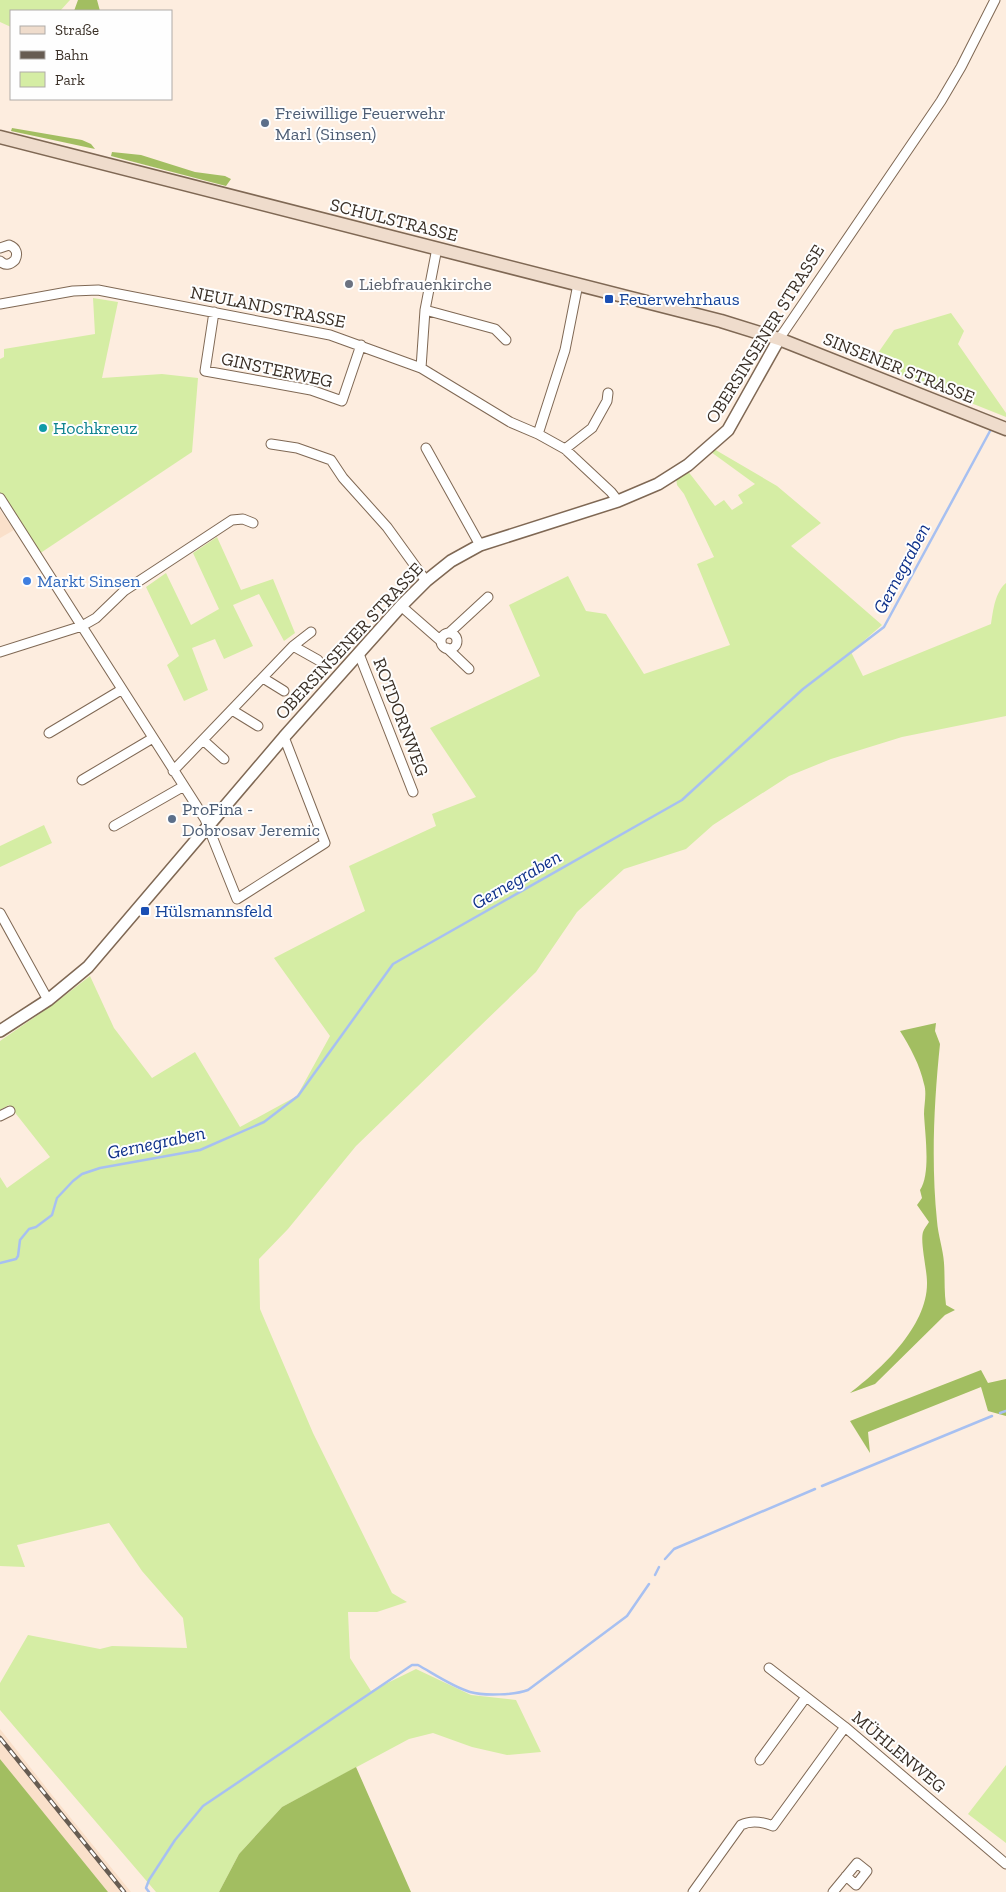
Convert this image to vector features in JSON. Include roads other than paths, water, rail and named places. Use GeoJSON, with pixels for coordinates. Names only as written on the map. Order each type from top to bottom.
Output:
{"type":"FeatureCollection","features":[{"type":"Feature","properties":{"kind":"main road","name":"SCHULSTRASSE"},"geometry":{"type":"LineString","coordinates":[[0,137],[285,211],[671,307],[779,338]]}},
{"type":"Feature","properties":{"kind":"main road","name":"SINSENER STRASSE"},"geometry":{"type":"LineString","coordinates":[[779,338],[1006,430]]}},
{"type":"Feature","properties":{"kind":"street","name":"OBERSINSENER STRASSE"},"geometry":{"type":"LineString","coordinates":[[0,1031],[48,1000],[88,967],[284,737],[400,606],[426,581],[451,561],[480,545],[618,502],[658,484],[688,465],[728,430],[779,338],[941,101],[961,67],[995,0]]}},
{"type":"Feature","properties":{"kind":"street"},"geometry":{"type":"LineString","coordinates":[[0,248],[9,245],[14,248],[17,254],[15,260],[10,264],[3,264],[0,261]]}},
{"type":"Feature","properties":{"kind":"street"},"geometry":{"type":"LineString","coordinates":[[421,368],[425,310],[437,248]]}},
{"type":"Feature","properties":{"kind":"street"},"geometry":{"type":"LineString","coordinates":[[538,434],[564,350],[578,284]]}},
{"type":"Feature","properties":{"kind":"street","name":"NEULANDSTRASSE"},"geometry":{"type":"LineString","coordinates":[[0,304],[73,292],[98,290],[330,335],[421,368],[510,422],[538,434],[565,450],[611,492],[618,502]]}},
{"type":"Feature","properties":{"kind":"street"},"geometry":{"type":"LineString","coordinates":[[425,310],[495,329],[506,340]]}},
{"type":"Feature","properties":{"kind":"street","name":"GINSTERWEG"},"geometry":{"type":"LineString","coordinates":[[214,312],[206,371],[311,390],[342,401],[361,345]]}},
{"type":"Feature","properties":{"kind":"street"},"geometry":{"type":"LineString","coordinates":[[565,450],[592,428],[608,394]]}},
{"type":"Feature","properties":{"kind":"street"},"geometry":{"type":"LineString","coordinates":[[271,444],[297,448],[331,460],[343,478],[387,527],[426,581]]}},
{"type":"Feature","properties":{"kind":"street"},"geometry":{"type":"LineString","coordinates":[[426,448],[480,545]]}},
{"type":"Feature","properties":{"kind":"street"},"geometry":{"type":"LineString","coordinates":[[0,498],[209,826],[237,898],[325,843],[284,737]]}},
{"type":"Feature","properties":{"kind":"street"},"geometry":{"type":"LineString","coordinates":[[0,652],[82,626],[96,618],[124,591],[232,520],[243,519],[253,523]]}},
{"type":"Feature","properties":{"kind":"street"},"geometry":{"type":"LineString","coordinates":[[444,645],[443,636],[449,633],[488,597]]}},
{"type":"Feature","properties":{"kind":"street"},"geometry":{"type":"LineString","coordinates":[[400,606],[469,670]]}},
{"type":"Feature","properties":{"kind":"street"},"geometry":{"type":"LineString","coordinates":[[173,771],[293,646],[311,632]]}},
{"type":"Feature","properties":{"kind":"street"},"geometry":{"type":"LineString","coordinates":[[444,645],[454,647],[457,643],[455,635],[449,633]]}},
{"type":"Feature","properties":{"kind":"street"},"geometry":{"type":"LineString","coordinates":[[293,646],[318,660]]}},
{"type":"Feature","properties":{"kind":"street","name":"ROTDORNWEG"},"geometry":{"type":"LineString","coordinates":[[359,654],[413,792]]}},
{"type":"Feature","properties":{"kind":"street"},"geometry":{"type":"LineString","coordinates":[[263,678],[284,691]]}},
{"type":"Feature","properties":{"kind":"street"},"geometry":{"type":"LineString","coordinates":[[49,733],[121,690]]}},
{"type":"Feature","properties":{"kind":"street"},"geometry":{"type":"LineString","coordinates":[[232,710],[258,726]]}},
{"type":"Feature","properties":{"kind":"street"},"geometry":{"type":"LineString","coordinates":[[82,780],[153,738]]}},
{"type":"Feature","properties":{"kind":"street"},"geometry":{"type":"LineString","coordinates":[[203,740],[224,759]]}},
{"type":"Feature","properties":{"kind":"street"},"geometry":{"type":"LineString","coordinates":[[114,826],[184,786]]}},
{"type":"Feature","properties":{"kind":"street"},"geometry":{"type":"LineString","coordinates":[[0,913],[48,1000]]}},
{"type":"Feature","properties":{"kind":"street"},"geometry":{"type":"LineString","coordinates":[[0,1116],[10,1111]]}},
{"type":"Feature","properties":{"kind":"street","name":"MÜHLENWEG"},"geometry":{"type":"LineString","coordinates":[[769,1668],[845,1727],[1006,1864]]}},
{"type":"Feature","properties":{"kind":"street"},"geometry":{"type":"LineString","coordinates":[[760,1760],[806,1697]]}},
{"type":"Feature","properties":{"kind":"street"},"geometry":{"type":"LineString","coordinates":[[693,1892],[745,1823],[756,1822],[773,1826],[845,1727]]}},
{"type":"Feature","properties":{"kind":"street"},"geometry":{"type":"LineString","coordinates":[[833,1892],[846,1876]]}},
{"type":"Feature","properties":{"kind":"waterway","name":"Gernegraben"},"geometry":{"type":"LineString","coordinates":[[0,1263],[16,1259],[20,1240],[29,1229],[36,1227],[52,1215],[57,1198],[82,1174],[100,1168],[200,1150],[264,1122],[298,1096],[393,964],[682,800],[803,689],[884,627],[990,431]]}},
{"type":"Feature","properties":{"kind":"waterway"},"geometry":{"type":"LineString","coordinates":[[1000,1413],[1006,1411]]}},
{"type":"Feature","properties":{"kind":"waterway"},"geometry":{"type":"LineString","coordinates":[[822,1486],[992,1416]]}},
{"type":"Feature","properties":{"kind":"waterway"},"geometry":{"type":"LineString","coordinates":[[665,1559],[674,1549],[815,1489]]}},
{"type":"Feature","properties":{"kind":"waterway"},"geometry":{"type":"LineString","coordinates":[[655,1575],[659,1567]]}},
{"type":"Feature","properties":{"kind":"waterway"},"geometry":{"type":"LineString","coordinates":[[149,1892],[146,1888],[149,1880],[175,1840],[203,1806],[412,1665],[418,1665],[450,1684],[470,1692],[499,1694],[528,1690],[627,1616],[649,1584]]}},
{"type":"Feature","properties":{"kind":"railway"},"geometry":{"type":"LineString","coordinates":[[0,1738],[124,1892]]}},
{"type":"Feature","properties":{"kind":"place","name":"Freiwillige Feuerwehr Marl (Sinsen)"},"geometry":{"type":"Point","coordinates":[265,123]}},
{"type":"Feature","properties":{"kind":"place","name":"Liebfrauenkirche"},"geometry":{"type":"Point","coordinates":[349,284]}},
{"type":"Feature","properties":{"kind":"place","name":"Feuerwehrhaus"},"geometry":{"type":"Point","coordinates":[609,299]}},
{"type":"Feature","properties":{"kind":"place","name":"Hochkreuz"},"geometry":{"type":"Point","coordinates":[43,428]}},
{"type":"Feature","properties":{"kind":"place","name":"Markt Sinsen"},"geometry":{"type":"Point","coordinates":[27,581]}},
{"type":"Feature","properties":{"kind":"place","name":"ProFina - Dobrosav Jeremic"},"geometry":{"type":"Point","coordinates":[172,819]}},
{"type":"Feature","properties":{"kind":"place","name":"Hülsmannsfeld"},"geometry":{"type":"Point","coordinates":[145,911]}}]}
